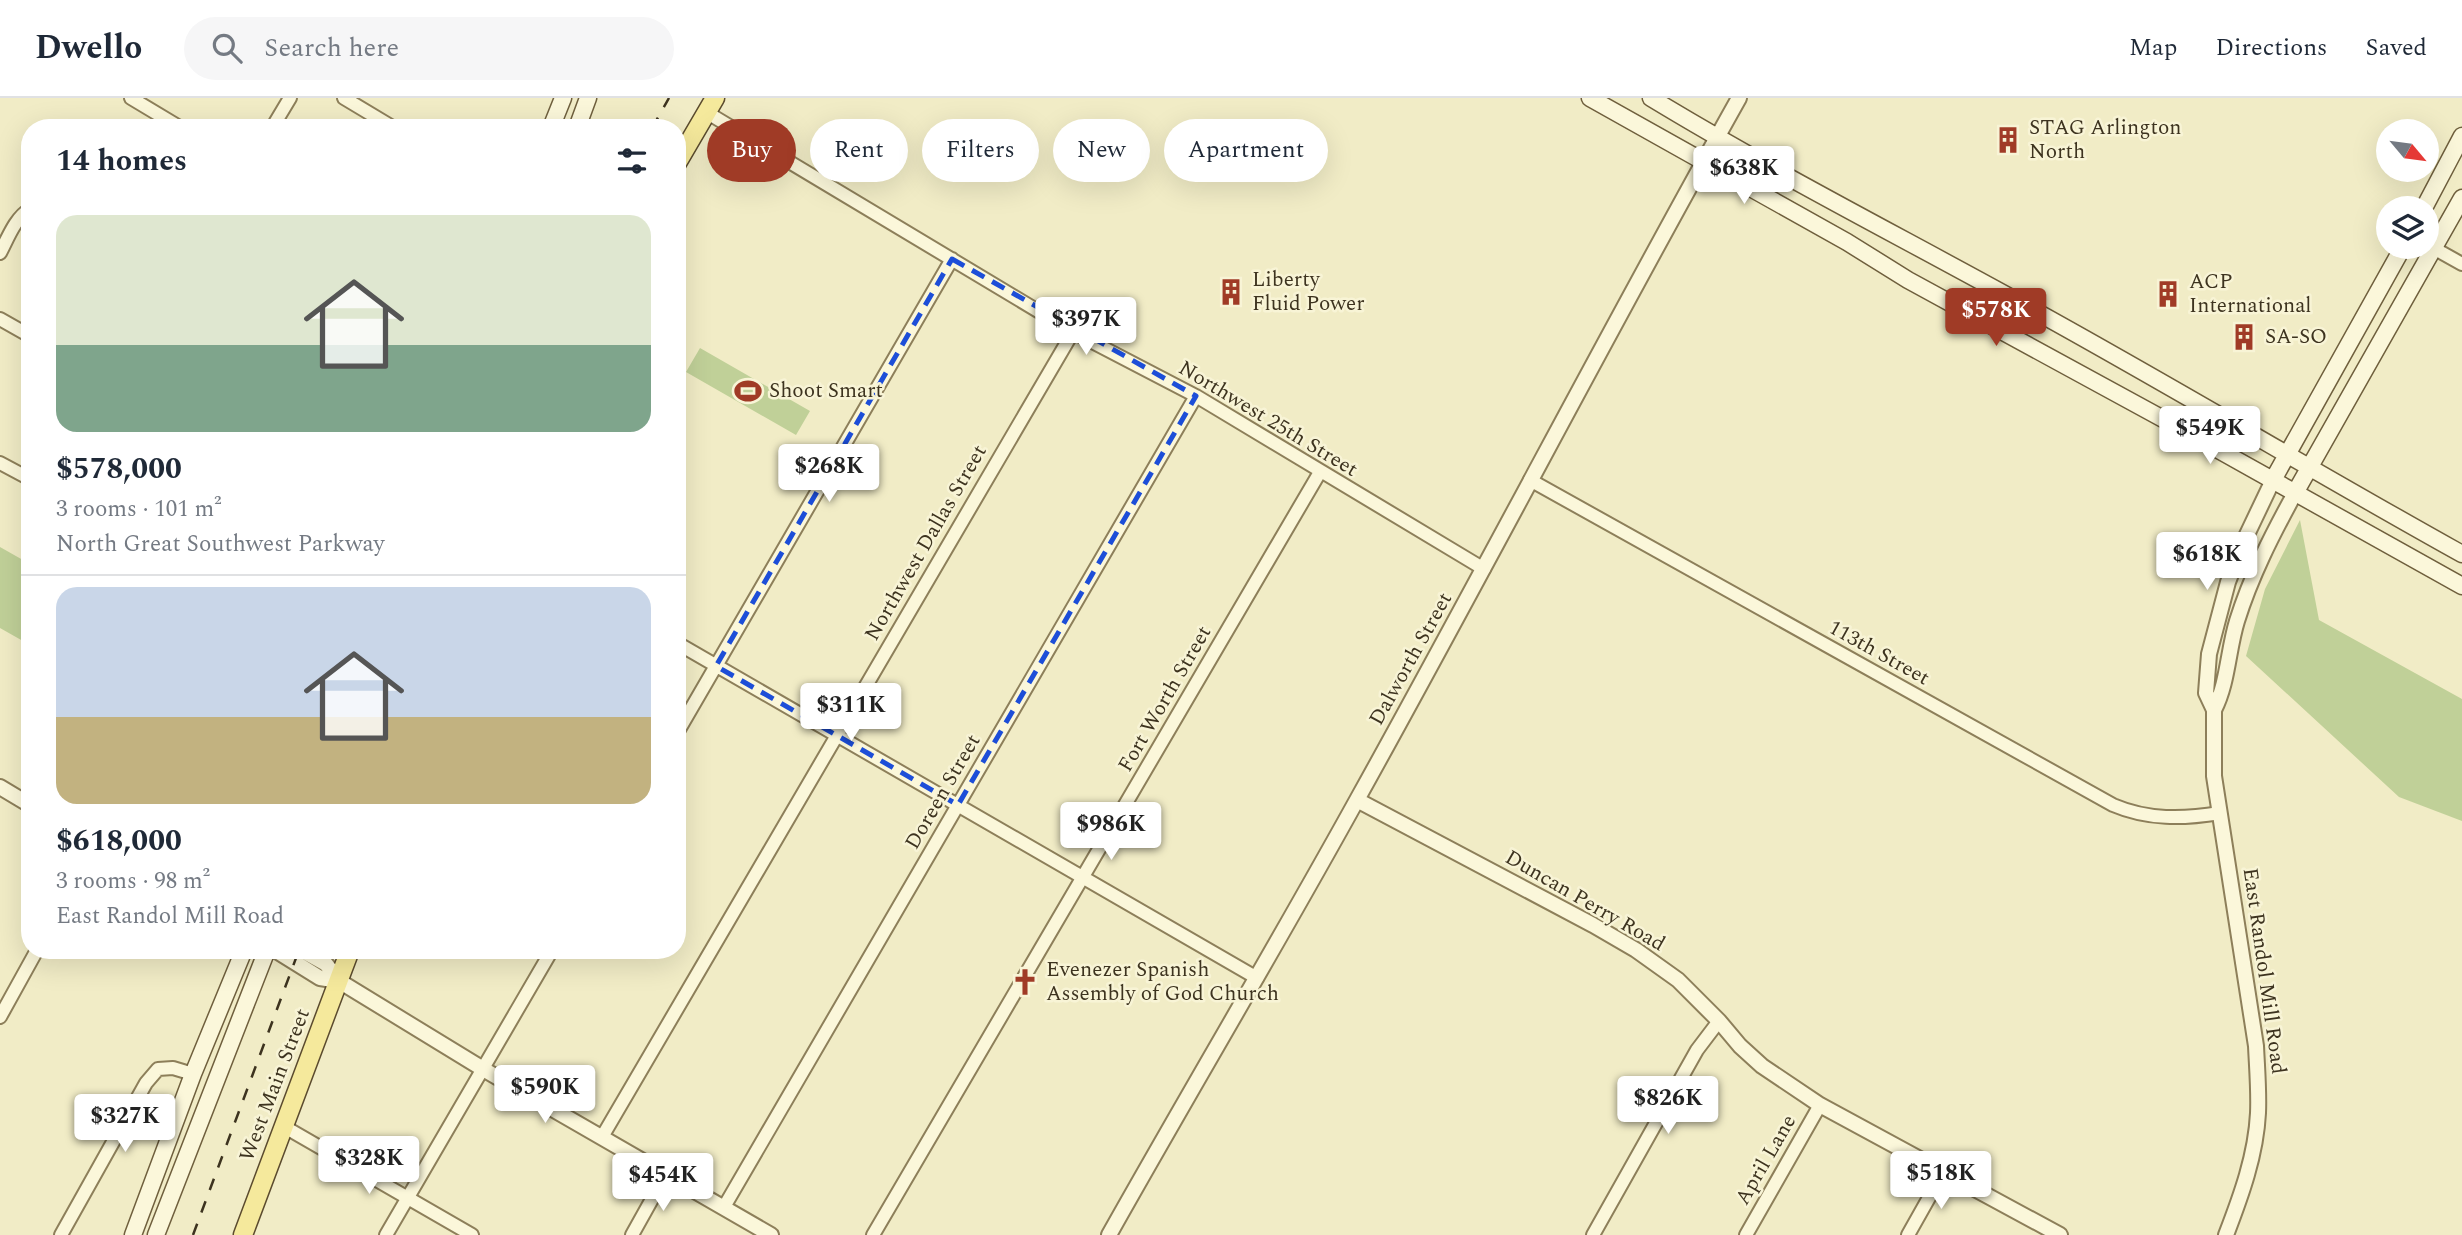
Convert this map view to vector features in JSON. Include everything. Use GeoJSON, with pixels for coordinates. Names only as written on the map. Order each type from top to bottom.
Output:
{"type":"FeatureCollection","features":[{"type":"Feature","properties":{"kind":"main road"},"geometry":{"type":"LineString","coordinates":[[554,119],[562,98]]}},
{"type":"Feature","properties":{"kind":"main road"},"geometry":{"type":"LineString","coordinates":[[581,119],[588,98]]}},
{"type":"Feature","properties":{"kind":"main road"},"geometry":{"type":"LineString","coordinates":[[1590,98],[1847,242],[1908,280],[2462,586]]}},
{"type":"Feature","properties":{"kind":"main road"},"geometry":{"type":"LineString","coordinates":[[1651,98],[1717,138],[2027,306],[2308,469],[2462,554]]}},
{"type":"Feature","properties":{"kind":"main road"},"geometry":{"type":"LineString","coordinates":[[686,148],[711,105]]}},
{"type":"Feature","properties":{"kind":"main road"},"geometry":{"type":"LineString","coordinates":[[2430,196],[2462,136]]}},
{"type":"Feature","properties":{"kind":"main road","name":"East Randol Mill Road"},"geometry":{"type":"LineString","coordinates":[[2439,233],[2462,198]]}},
{"type":"Feature","properties":{"kind":"main road","name":"East Randol Mill Road"},"geometry":{"type":"LineString","coordinates":[[2273,480],[2396,259]]}},
{"type":"Feature","properties":{"kind":"main road","name":"East Randol Mill Road"},"geometry":{"type":"LineString","coordinates":[[2294,494],[2423,259]]}},
{"type":"Feature","properties":{"kind":"main road"},"geometry":{"type":"LineString","coordinates":[[133,1235],[193,1074],[240,959]]}},
{"type":"Feature","properties":{"kind":"main road"},"geometry":{"type":"LineString","coordinates":[[156,1235],[263,959]]}},
{"type":"Feature","properties":{"kind":"main road","name":"West Main Street"},"geometry":{"type":"LineString","coordinates":[[243,1235],[347,959]]}},
{"type":"Feature","properties":{"kind":"street"},"geometry":{"type":"LineString","coordinates":[[131,98],[166,119]]}},
{"type":"Feature","properties":{"kind":"street"},"geometry":{"type":"LineString","coordinates":[[277,119],[290,98]]}},
{"type":"Feature","properties":{"kind":"street"},"geometry":{"type":"LineString","coordinates":[[344,98],[379,119]]}},
{"type":"Feature","properties":{"kind":"street","name":"Dalworth Street"},"geometry":{"type":"LineString","coordinates":[[1109,1235],[1357,800],[1739,98]]}},
{"type":"Feature","properties":{"kind":"street","name":"Northwest 25th Street"},"geometry":{"type":"LineString","coordinates":[[711,105],[952,259],[1073,332],[1196,396],[1484,569]]}},
{"type":"Feature","properties":{"kind":"street"},"geometry":{"type":"LineString","coordinates":[[0,253],[21,216]]}},
{"type":"Feature","properties":{"kind":"street"},"geometry":{"type":"LineString","coordinates":[[2439,252],[2462,264]]}},
{"type":"Feature","properties":{"kind":"street"},"geometry":{"type":"LineString","coordinates":[[686,718],[952,259]]}},
{"type":"Feature","properties":{"kind":"street"},"geometry":{"type":"LineString","coordinates":[[0,319],[21,331]]}},
{"type":"Feature","properties":{"kind":"street","name":"Northwest Dallas Street"},"geometry":{"type":"LineString","coordinates":[[602,1138],[1073,332]]}},
{"type":"Feature","properties":{"kind":"street","name":"Doreen Street"},"geometry":{"type":"LineString","coordinates":[[724,1207],[1196,396]]}},
{"type":"Feature","properties":{"kind":"street"},"geometry":{"type":"LineString","coordinates":[[0,463],[21,475]]}},
{"type":"Feature","properties":{"kind":"street","name":"Fort Worth Street"},"geometry":{"type":"LineString","coordinates":[[873,1235],[1320,472]]}},
{"type":"Feature","properties":{"kind":"street","name":"113th Street"},"geometry":{"type":"LineString","coordinates":[[1530,480],[2113,805],[2135,814],[2157,818],[2199,817],[2220,813]]}},
{"type":"Feature","properties":{"kind":"street","name":"East Randol Mill Road"},"geometry":{"type":"LineString","coordinates":[[2226,1235],[2242,1194],[2253,1149],[2258,1115],[2258,1082],[2256,1046],[2214,776],[2214,710],[2206,693],[2209,654],[2217,620],[2243,543],[2273,480]]}},
{"type":"Feature","properties":{"kind":"street","name":"East Randol Mill Road"},"geometry":{"type":"LineString","coordinates":[[2214,710],[2222,694],[2232,636],[2257,564],[2294,494]]}},
{"type":"Feature","properties":{"kind":"street"},"geometry":{"type":"LineString","coordinates":[[686,648],[1257,978]]}},
{"type":"Feature","properties":{"kind":"street"},"geometry":{"type":"LineString","coordinates":[[0,788],[21,800]]}},
{"type":"Feature","properties":{"kind":"street","name":"Duncan Perry Road"},"geometry":{"type":"LineString","coordinates":[[1357,800],[1636,950],[1678,980],[1762,1066],[1820,1104],[2060,1235]]}},
{"type":"Feature","properties":{"kind":"street"},"geometry":{"type":"LineString","coordinates":[[0,1017],[32,959]]}},
{"type":"Feature","properties":{"kind":"street"},"geometry":{"type":"LineString","coordinates":[[289,959],[320,978],[339,981]]}},
{"type":"Feature","properties":{"kind":"street"},"geometry":{"type":"LineString","coordinates":[[317,959],[326,964],[339,981],[483,1069],[771,1235]]}},
{"type":"Feature","properties":{"kind":"street"},"geometry":{"type":"LineString","coordinates":[[386,1235],[547,959]]}},
{"type":"Feature","properties":{"kind":"street"},"geometry":{"type":"LineString","coordinates":[[1593,1235],[1697,1050],[1719,1021]]}},
{"type":"Feature","properties":{"kind":"street"},"geometry":{"type":"LineString","coordinates":[[61,1235],[146,1083],[159,1069],[173,1068],[193,1074]]}},
{"type":"Feature","properties":{"kind":"street","name":"April Lane"},"geometry":{"type":"LineString","coordinates":[[1746,1235],[1820,1104]]}},
{"type":"Feature","properties":{"kind":"street"},"geometry":{"type":"LineString","coordinates":[[283,1126],[472,1235]]}},
{"type":"Feature","properties":{"kind":"street"},"geometry":{"type":"LineString","coordinates":[[1908,1235],[1944,1171]]}},
{"type":"Feature","properties":{"kind":"street"},"geometry":{"type":"LineString","coordinates":[[632,1235],[666,1174]]}},
{"type":"Feature","properties":{"kind":"highlighted area"},"geometry":{"type":"Polygon","coordinates":[[[952,259],[1196,396],[958,805],[716,666],[952,259]]]}},
{"type":"Feature","properties":{"kind":"green space","name":"Shoot Smart"},"geometry":{"type":"Polygon","coordinates":[[[700,348],[810,411],[796,435],[686,372],[700,348]]]}},
{"type":"Feature","properties":{"kind":"green space"},"geometry":{"type":"Polygon","coordinates":[[[2300,520],[2319,620],[2462,699],[2462,821],[2399,797],[2246,656],[2265,589],[2300,520]]]}},
{"type":"Feature","properties":{"kind":"green space"},"geometry":{"type":"Polygon","coordinates":[[[0,547],[21,559],[21,640],[0,628],[0,547]]]}},
{"type":"Feature","properties":{"kind":"railway"},"geometry":{"type":"LineString","coordinates":[[657,119],[669,98]]}},
{"type":"Feature","properties":{"kind":"railway"},"geometry":{"type":"LineString","coordinates":[[193,1235],[296,959]]}},
{"type":"Feature","properties":{"kind":"place","name":"STAG Arlington North"},"geometry":{"type":"Point","coordinates":[2008,140]}},
{"type":"Feature","properties":{"kind":"place","name":"Liberty Fluid Power"},"geometry":{"type":"Point","coordinates":[1231,292]}},
{"type":"Feature","properties":{"kind":"place","name":"ACP International"},"geometry":{"type":"Point","coordinates":[2168,294]}},
{"type":"Feature","properties":{"kind":"place","name":"SA-SO"},"geometry":{"type":"Point","coordinates":[2244,337]}},
{"type":"Feature","properties":{"kind":"place","name":"Shoot Smart"},"geometry":{"type":"Point","coordinates":[748,391]}},
{"type":"Feature","properties":{"kind":"place","name":"Evenezer Spanish Assembly of God Church"},"geometry":{"type":"Point","coordinates":[1025,982]}}]}
